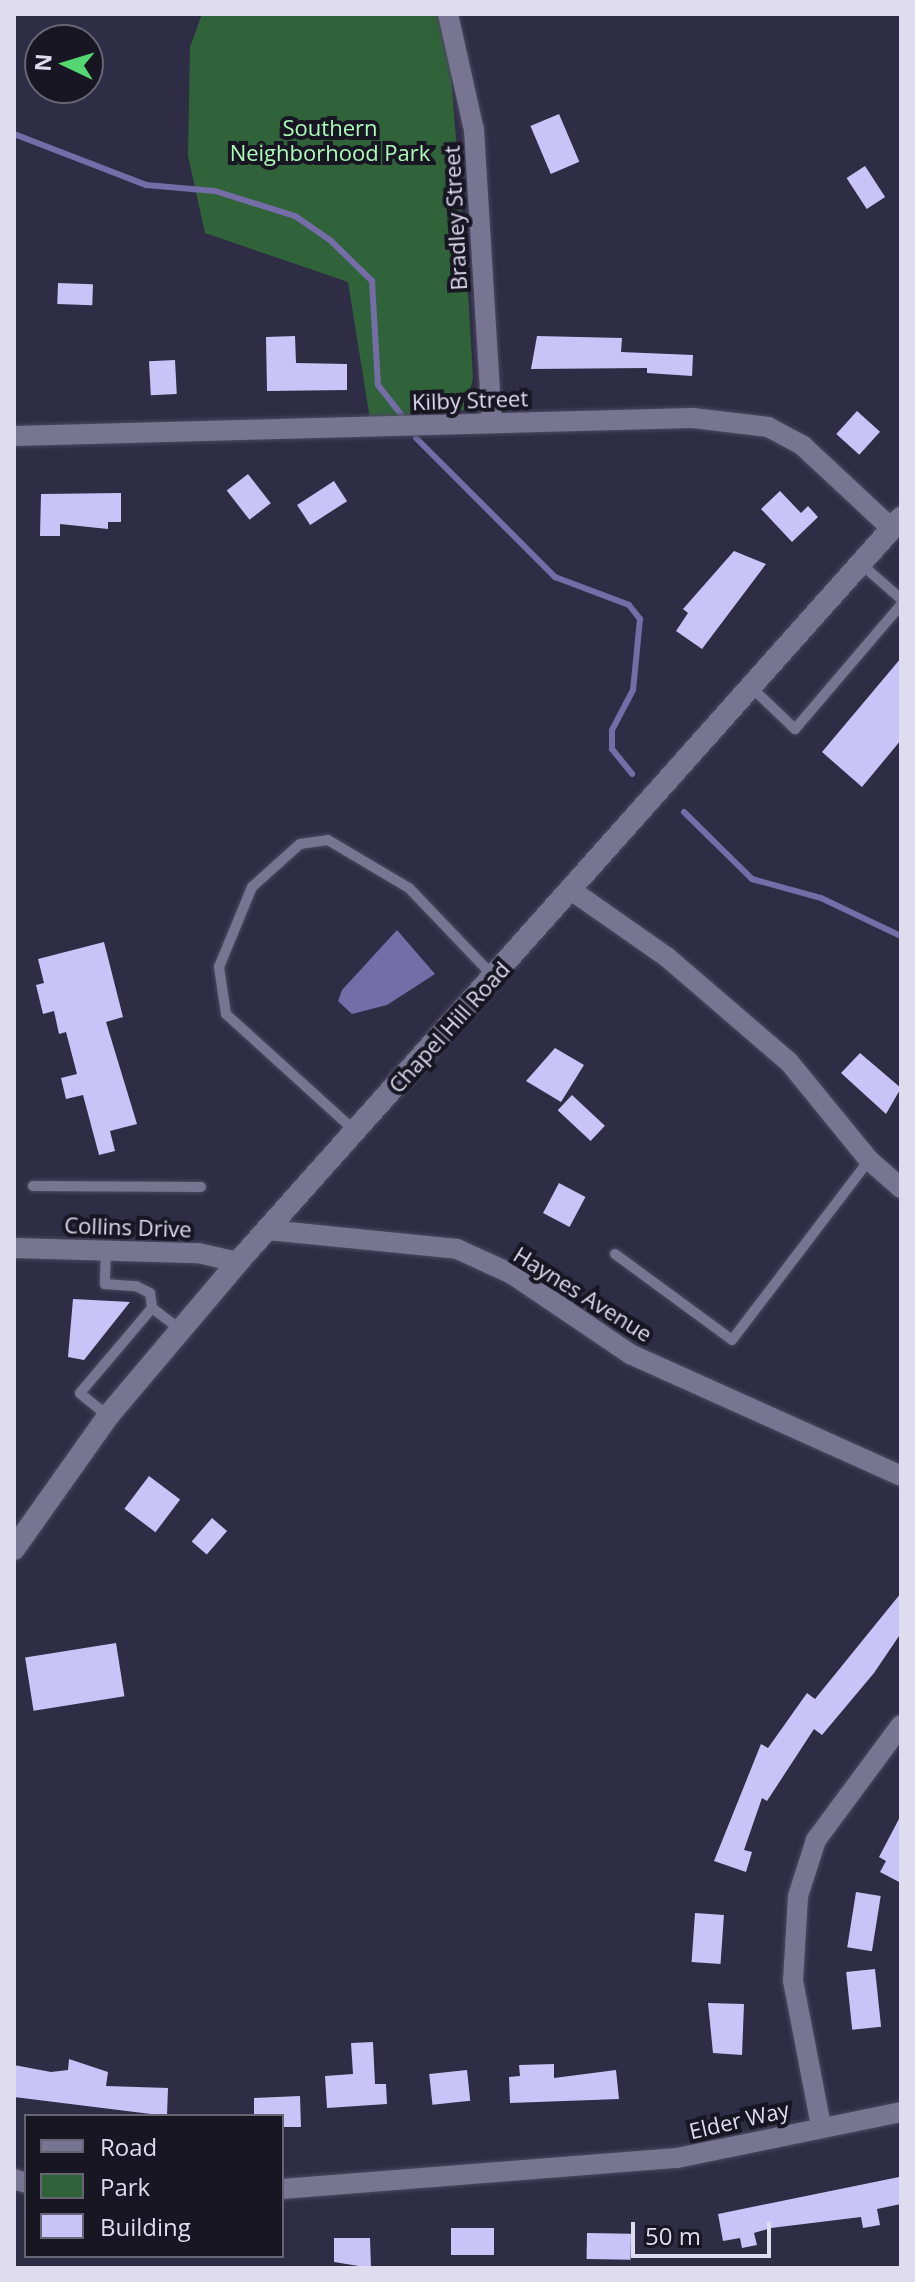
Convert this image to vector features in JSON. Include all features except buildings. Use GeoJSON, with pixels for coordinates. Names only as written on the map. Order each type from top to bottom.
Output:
{"type":"FeatureCollection","features":[{"type":"Feature","properties":{"kind":"main road","name":"Chapel Hill Road"},"geometry":{"type":"LineString","coordinates":[[14,1549],[108,1416],[238,1262],[896,523]]}},
{"type":"Feature","properties":{"kind":"street","name":"Bradley Street"},"geometry":{"type":"LineString","coordinates":[[448,14],[474,130],[492,422]]}},
{"type":"Feature","properties":{"kind":"street","name":"Kilby Street"},"geometry":{"type":"LineString","coordinates":[[14,436],[693,418],[768,427],[803,446],[896,523]]}},
{"type":"Feature","properties":{"kind":"street"},"geometry":{"type":"LineString","coordinates":[[571,890],[668,958],[789,1062],[869,1160],[901,1188]]}},
{"type":"Feature","properties":{"kind":"street","name":"Haynes Avenue"},"geometry":{"type":"LineString","coordinates":[[268,1230],[457,1249],[512,1274],[630,1354],[901,1476]]}},
{"type":"Feature","properties":{"kind":"street","name":"Collins Drive"},"geometry":{"type":"LineString","coordinates":[[14,1248],[106,1250],[238,1262]]}},
{"type":"Feature","properties":{"kind":"street","name":"Elder Way"},"geometry":{"type":"LineString","coordinates":[[284,2189],[677,2158],[821,2126],[793,1981],[798,1896],[816,1840],[901,1725]]}},
{"type":"Feature","properties":{"kind":"street"},"geometry":{"type":"LineString","coordinates":[[821,2126],[901,2112]]}},
{"type":"Feature","properties":{"kind":"lane"},"geometry":{"type":"LineString","coordinates":[[751,687],[795,729],[901,602],[860,563]]}},
{"type":"Feature","properties":{"kind":"lane"},"geometry":{"type":"LineString","coordinates":[[356,1132],[226,1014],[219,967],[252,887],[309,838],[328,840],[409,888],[493,977]]}},
{"type":"Feature","properties":{"kind":"lane"},"geometry":{"type":"LineString","coordinates":[[615,1254],[732,1340],[869,1160]]}},
{"type":"Feature","properties":{"kind":"lane"},"geometry":{"type":"LineString","coordinates":[[33,1186],[201,1187]]}},
{"type":"Feature","properties":{"kind":"lane"},"geometry":{"type":"LineString","coordinates":[[106,1250],[105,1284],[136,1286],[150,1293],[152,1308],[181,1330]]}},
{"type":"Feature","properties":{"kind":"lane"},"geometry":{"type":"LineString","coordinates":[[108,1416],[80,1393],[152,1308]]}},
{"type":"Feature","properties":{"kind":"green space","name":"Southern Neighborhood Park"},"geometry":{"type":"Polygon","coordinates":[[[202,14],[437,14],[449,48],[469,308],[473,378],[466,410],[370,419],[348,282],[205,233],[188,156],[190,47],[202,14]]]}},
{"type":"Feature","properties":{"kind":"shaded area"},"geometry":{"type":"Polygon","coordinates":[[[397,930],[435,974],[387,1005],[352,1014],[338,1001],[342,990],[397,930]]]}},
{"type":"Feature","properties":{"kind":"waterway"},"geometry":{"type":"LineString","coordinates":[[14,134],[146,185],[215,191],[295,216],[330,240],[372,281],[378,385],[401,414]]}},
{"type":"Feature","properties":{"kind":"waterway"},"geometry":{"type":"LineString","coordinates":[[416,438],[555,577],[629,605],[640,619],[633,690],[612,730],[612,749],[632,774]]}},
{"type":"Feature","properties":{"kind":"waterway"},"geometry":{"type":"LineString","coordinates":[[684,812],[752,879],[821,898],[901,936]]}}]}
